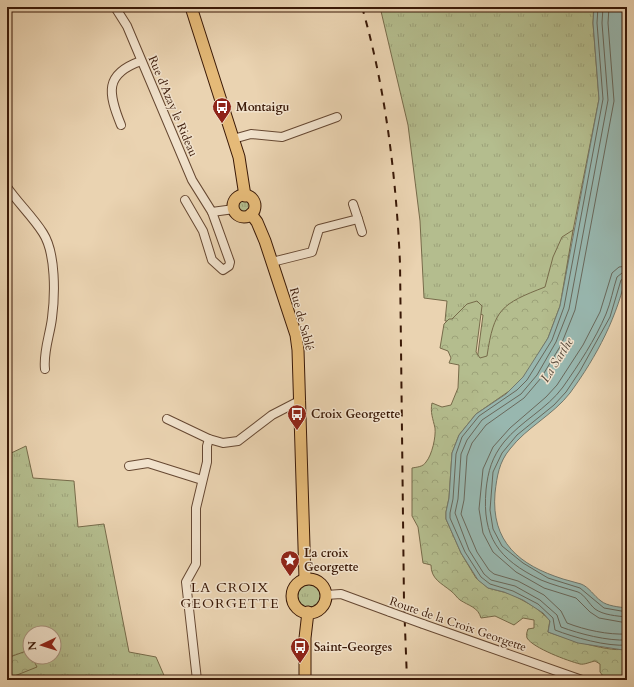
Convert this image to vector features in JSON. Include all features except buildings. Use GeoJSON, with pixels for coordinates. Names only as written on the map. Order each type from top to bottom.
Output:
{"type":"FeatureCollection","features":[{"type":"Feature","properties":{"kind":"main road"},"geometry":{"type":"LineString","coordinates":[[191,7],[239,157],[245,196]]}},
{"type":"Feature","properties":{"kind":"main road"},"geometry":{"type":"LineString","coordinates":[[245,196],[254,201],[255,208],[251,214],[241,216],[234,209],[236,199],[245,196]]}},
{"type":"Feature","properties":{"kind":"main road","name":"Rue de Sablé"},"geometry":{"type":"LineString","coordinates":[[251,214],[257,222],[272,262],[296,335],[300,368],[305,579]]}},
{"type":"Feature","properties":{"kind":"main road"},"geometry":{"type":"LineString","coordinates":[[305,579],[319,582],[325,590],[326,595],[323,606],[313,612],[308,612],[298,608],[293,600],[296,585],[305,579]]}},
{"type":"Feature","properties":{"kind":"main road"},"geometry":{"type":"LineString","coordinates":[[305,680],[305,638],[308,612]]}},
{"type":"Feature","properties":{"kind":"street","name":"Rue d'Azay le Rideau"},"geometry":{"type":"LineString","coordinates":[[116,7],[127,26],[192,180],[212,212],[230,262],[229,266],[223,270],[212,260],[203,231],[185,200]]}},
{"type":"Feature","properties":{"kind":"street"},"geometry":{"type":"LineString","coordinates":[[121,125],[113,103],[111,91],[113,81],[118,73],[127,66],[141,60]]}},
{"type":"Feature","properties":{"kind":"street"},"geometry":{"type":"LineString","coordinates":[[233,139],[251,134],[282,137],[337,117]]}},
{"type":"Feature","properties":{"kind":"street"},"geometry":{"type":"LineString","coordinates":[[7,187],[44,234],[49,247],[54,274],[54,299],[44,361],[45,369]]}},
{"type":"Feature","properties":{"kind":"street"},"geometry":{"type":"LineString","coordinates":[[353,204],[362,232]]}},
{"type":"Feature","properties":{"kind":"street"},"geometry":{"type":"LineString","coordinates":[[212,212],[234,209]]}},
{"type":"Feature","properties":{"kind":"street"},"geometry":{"type":"LineString","coordinates":[[272,262],[312,252],[319,230],[358,219]]}},
{"type":"Feature","properties":{"kind":"street"},"geometry":{"type":"LineString","coordinates":[[167,419],[209,439],[223,443],[238,441],[272,415],[301,400]]}},
{"type":"Feature","properties":{"kind":"street"},"geometry":{"type":"LineString","coordinates":[[197,680],[186,587],[187,577],[196,564],[196,508],[207,462],[207,446],[209,439]]}},
{"type":"Feature","properties":{"kind":"street"},"geometry":{"type":"LineString","coordinates":[[129,466],[148,463],[202,480]]}},
{"type":"Feature","properties":{"kind":"street","name":"Route de la Croix Georgette"},"geometry":{"type":"LineString","coordinates":[[326,595],[341,594],[582,680]]}},
{"type":"Feature","properties":{"kind":"green space"},"geometry":{"type":"Polygon","coordinates":[[[380,7],[594,7],[593,23],[599,99],[570,246],[565,284],[475,376],[483,315],[471,310],[466,321],[445,321],[447,301],[424,298],[420,221],[408,125],[380,7]]]}},
{"type":"Feature","properties":{"kind":"green space"},"geometry":{"type":"Polygon","coordinates":[[[244,200],[248,202],[250,206],[248,210],[244,212],[240,210],[238,206],[240,202],[244,200]]]}},
{"type":"Feature","properties":{"kind":"green space"},"geometry":{"type":"Polygon","coordinates":[[[573,230],[560,306],[548,338],[530,369],[515,387],[476,414],[459,435],[452,453],[446,519],[461,553],[476,578],[488,588],[511,594],[535,607],[550,620],[548,632],[600,647],[621,650],[627,648],[627,667],[624,670],[627,671],[626,680],[606,680],[600,672],[600,664],[595,661],[580,664],[536,646],[527,638],[528,629],[534,628],[534,620],[523,618],[514,625],[495,616],[481,618],[478,611],[460,600],[437,580],[431,570],[431,565],[423,563],[418,527],[412,516],[412,468],[425,464],[432,451],[434,441],[435,428],[431,406],[432,403],[442,407],[451,405],[458,388],[459,365],[449,363],[451,358],[448,351],[440,348],[444,324],[449,319],[452,319],[467,304],[477,301],[482,306],[476,352],[480,358],[487,356],[493,328],[502,310],[518,298],[545,287],[553,257],[562,237],[573,230]]]}},
{"type":"Feature","properties":{"kind":"green space"},"geometry":{"type":"Polygon","coordinates":[[[26,446],[33,478],[74,481],[78,527],[104,524],[129,652],[156,657],[166,680],[7,680],[7,455],[26,446]]]}},
{"type":"Feature","properties":{"kind":"green space"},"geometry":{"type":"Polygon","coordinates":[[[309,582],[319,586],[323,596],[319,606],[309,610],[299,606],[295,596],[299,586],[309,582]]]}},
{"type":"Feature","properties":{"kind":"green space"},"geometry":{"type":"Polygon","coordinates":[[[22,653],[22,665],[36,665],[37,667],[7,679],[7,658],[22,653]]]}},
{"type":"Feature","properties":{"kind":"water","name":"La Sarthe"},"geometry":{"type":"Polygon","coordinates":[[[594,7],[627,7],[627,271],[612,320],[598,350],[580,379],[563,401],[524,434],[503,459],[499,470],[495,493],[495,510],[498,525],[503,538],[521,559],[533,567],[547,573],[584,585],[598,599],[606,604],[627,608],[627,648],[623,650],[578,643],[548,632],[550,621],[543,613],[523,600],[504,592],[488,588],[478,580],[461,553],[446,519],[452,453],[459,435],[476,414],[506,394],[523,377],[548,338],[560,306],[599,99],[593,23],[594,7]]]}},
{"type":"Feature","properties":{"kind":"railway"},"geometry":{"type":"LineString","coordinates":[[362,7],[378,70],[384,102],[396,198],[400,263],[404,602],[407,680]]}},
{"type":"Feature","properties":{"kind":"place","name":"Montaigu"},"geometry":{"type":"Point","coordinates":[222,124]}},
{"type":"Feature","properties":{"kind":"place","name":"Croix Georgette"},"geometry":{"type":"Point","coordinates":[297,431]}},
{"type":"Feature","properties":{"kind":"place","name":"La croix Georgette"},"geometry":{"type":"Point","coordinates":[290,577]}},
{"type":"Feature","properties":{"kind":"place","name":"Saint-Georges"},"geometry":{"type":"Point","coordinates":[300,664]}},
{"type":"Feature","properties":{"kind":"district","name":"LA CROIX GEORGETTE"},"geometry":{"type":"Point","coordinates":[230,596]}}]}
